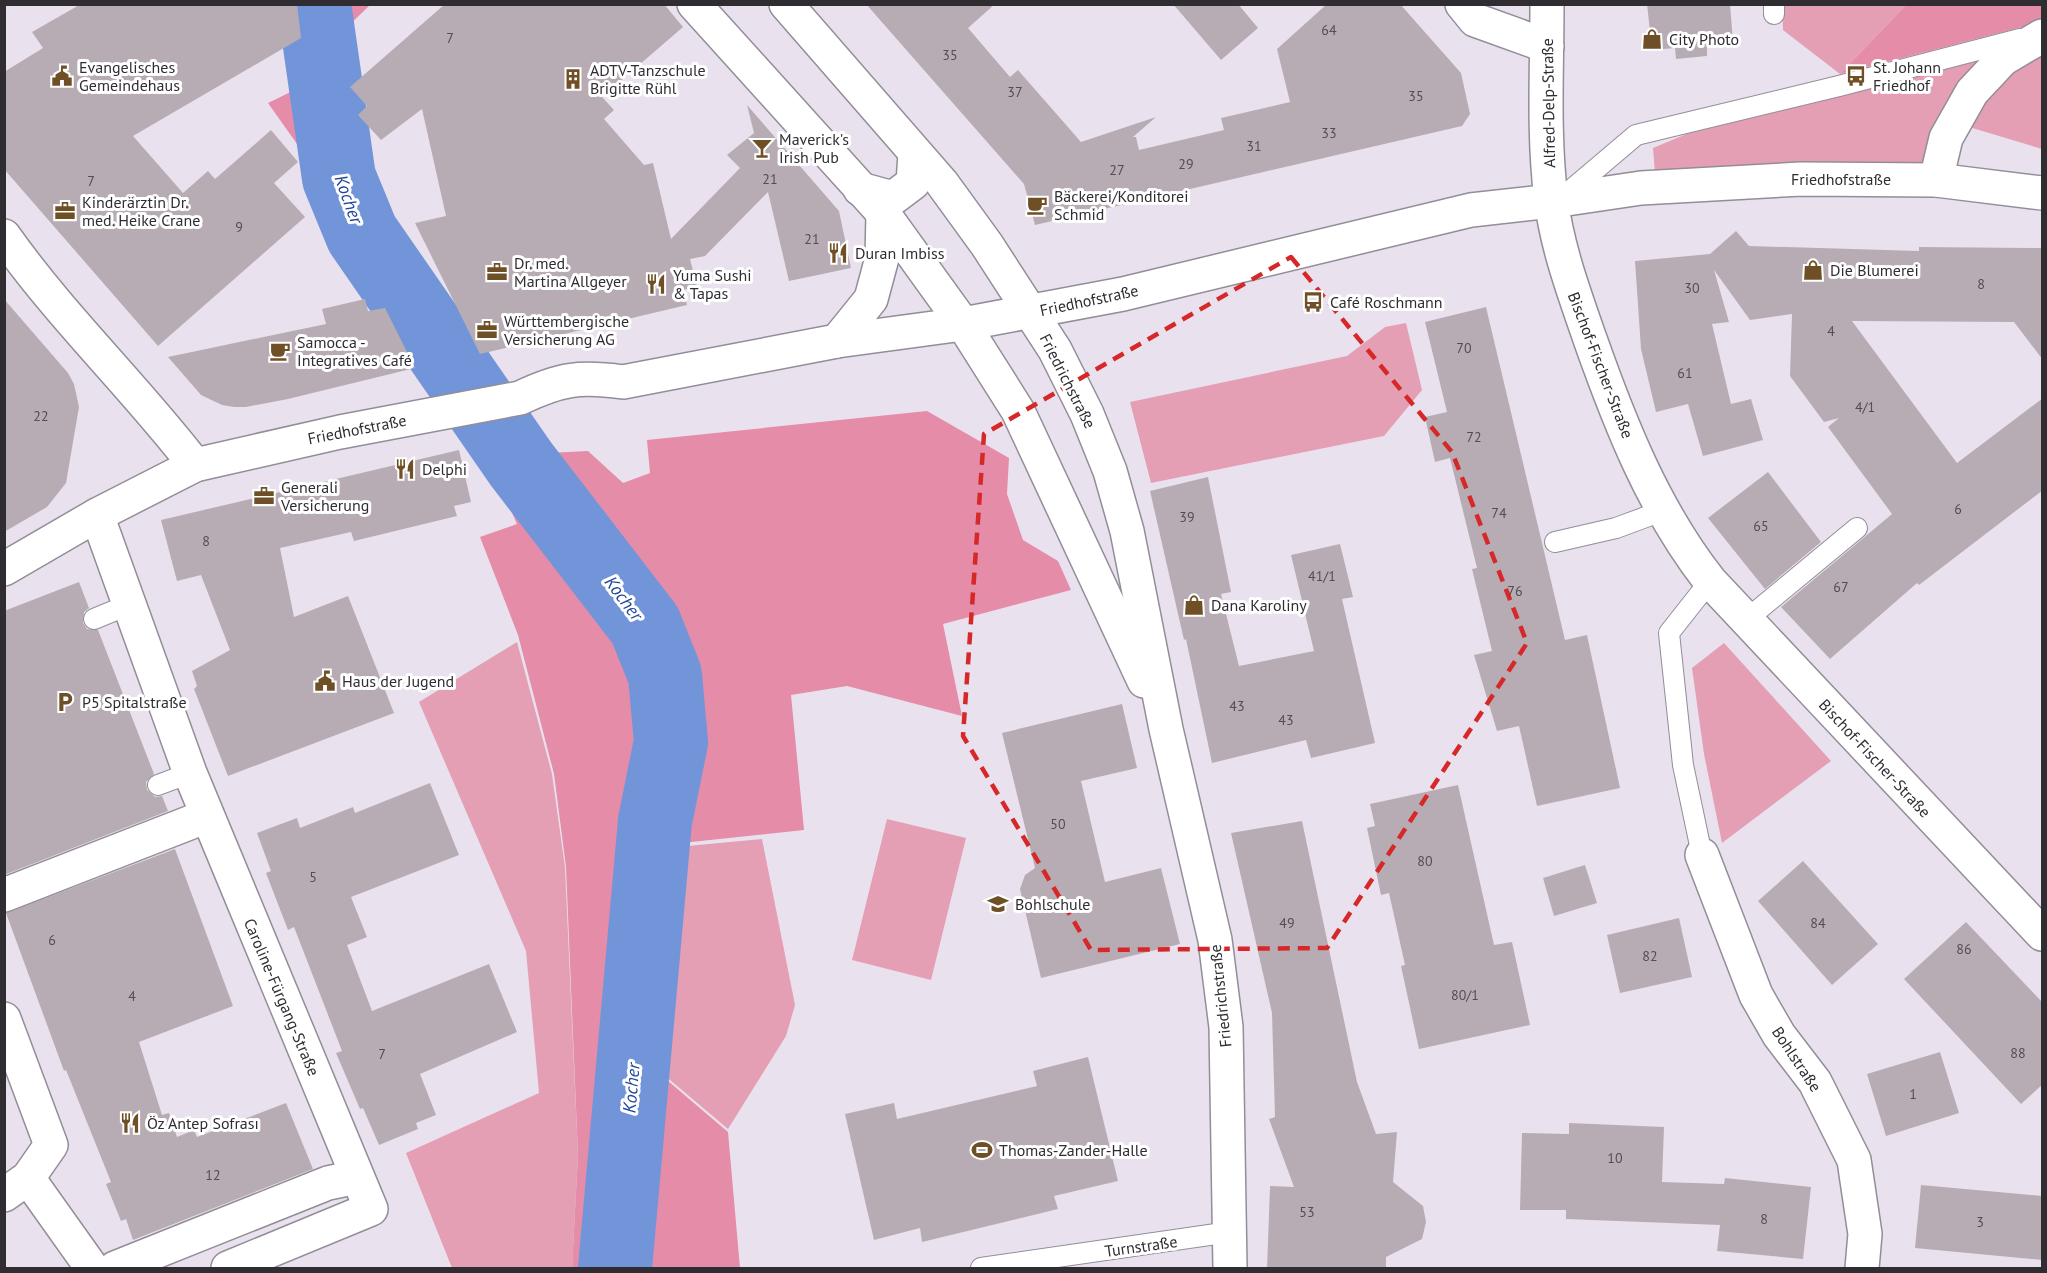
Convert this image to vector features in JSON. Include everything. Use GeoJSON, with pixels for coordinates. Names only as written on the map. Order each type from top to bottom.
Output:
{"type":"FeatureCollection","features":[{"type":"Feature","properties":{"kind":"street","name":"Friedrichstraße"},"geometry":{"type":"LineString","coordinates":[[694,4],[883,213],[963,324],[1018,411],[1166,729]]}},
{"type":"Feature","properties":{"kind":"street","name":"Friedrichstraße"},"geometry":{"type":"LineString","coordinates":[[786,4],[948,192],[1032,312],[1078,394],[1110,471],[1127,531],[1166,729],[1215,940],[1226,1027],[1230,1269]]}},
{"type":"Feature","properties":{"kind":"street"},"geometry":{"type":"LineString","coordinates":[[1462,4],[1475,20],[1547,46]]}},
{"type":"Feature","properties":{"kind":"street","name":"Alfred-Delp-Straße"},"geometry":{"type":"LineString","coordinates":[[1547,4],[1545,136],[1556,200]]}},
{"type":"Feature","properties":{"kind":"street"},"geometry":{"type":"LineString","coordinates":[[1936,180],[1946,138],[1972,92],[2003,59],[2043,34]]}},
{"type":"Feature","properties":{"kind":"street"},"geometry":{"type":"LineString","coordinates":[[860,189],[893,198],[913,183],[915,154]]}},
{"type":"Feature","properties":{"kind":"street","name":"Friedhofstraße"},"geometry":{"type":"LineString","coordinates":[[4,569],[97,515],[195,465],[340,432],[511,400],[546,386],[569,380],[590,377],[623,382],[837,341],[963,324],[1123,294],[1471,210],[1641,188],[1732,180],[1936,180],[2043,193]]}},
{"type":"Feature","properties":{"kind":"street","name":"Bischof-Fischer-Straße"},"geometry":{"type":"LineString","coordinates":[[1556,200],[1567,275],[1614,407],[1662,511],[1690,556],[1746,620],[2043,934]]}},
{"type":"Feature","properties":{"kind":"street"},"geometry":{"type":"LineString","coordinates":[[837,341],[871,299],[882,258],[883,213]]}},
{"type":"Feature","properties":{"kind":"street"},"geometry":{"type":"LineString","coordinates":[[4,236],[38,284],[154,413],[195,465]]}},
{"type":"Feature","properties":{"kind":"street","name":"Caroline-Fürgang-Straße"},"geometry":{"type":"LineString","coordinates":[[97,515],[190,773],[371,1209],[228,1269]]}},
{"type":"Feature","properties":{"kind":"street"},"geometry":{"type":"LineString","coordinates":[[4,895],[207,816]]}},
{"type":"Feature","properties":{"kind":"street","name":"Bohlstraße"},"geometry":{"type":"LineString","coordinates":[[1702,855],[1756,995],[1779,1035],[1815,1082],[1854,1160],[1865,1234],[1862,1269]]}},
{"type":"Feature","properties":{"kind":"street"},"geometry":{"type":"LineString","coordinates":[[4,1019],[51,1145],[16,1186],[92,1269]]}},
{"type":"Feature","properties":{"kind":"street"},"geometry":{"type":"LineString","coordinates":[[116,1269],[328,1183],[357,1177]]}},
{"type":"Feature","properties":{"kind":"lane"},"geometry":{"type":"LineString","coordinates":[[1556,200],[1636,135],[2043,34]]}},
{"type":"Feature","properties":{"kind":"lane"},"geometry":{"type":"LineString","coordinates":[[1555,542],[1616,528],[1662,511]]}},
{"type":"Feature","properties":{"kind":"lane"},"geometry":{"type":"LineString","coordinates":[[1746,620],[1857,528]]}},
{"type":"Feature","properties":{"kind":"lane"},"geometry":{"type":"LineString","coordinates":[[1702,855],[1683,765],[1669,633],[1710,581]]}},
{"type":"Feature","properties":{"kind":"lane"},"geometry":{"type":"LineString","coordinates":[[94,619],[128,605]]}},
{"type":"Feature","properties":{"kind":"lane"},"geometry":{"type":"LineString","coordinates":[[158,785],[190,773]]}},
{"type":"Feature","properties":{"kind":"lane","name":"Turnstraße"},"geometry":{"type":"LineString","coordinates":[[981,1269],[1230,1232]]}},
{"type":"Feature","properties":{"kind":"highlighted area"},"geometry":{"type":"Polygon","coordinates":[[[1291,257],[1452,452],[1527,643],[1327,948],[1091,950],[963,736],[984,434],[1291,257]]]}},
{"type":"Feature","properties":{"kind":"shaded area"},"geometry":{"type":"Polygon","coordinates":[[[297,5],[370,5],[339,35],[350,151],[368,205],[446,324],[411,349],[386,302],[367,300],[302,151],[268,103],[307,84],[297,5]]]}},
{"type":"Feature","properties":{"kind":"shaded area"},"geometry":{"type":"Polygon","coordinates":[[[1782,5],[1906,5],[1840,74],[1783,30],[1782,5]]]}},
{"type":"Feature","properties":{"kind":"shaded area"},"geometry":{"type":"Polygon","coordinates":[[[1906,5],[2042,5],[2042,22],[1840,74],[1906,5]]]}},
{"type":"Feature","properties":{"kind":"shaded area"},"geometry":{"type":"Polygon","coordinates":[[[2042,51],[2042,149],[1969,127],[1982,103],[2008,72],[2042,51]]]}},
{"type":"Feature","properties":{"kind":"shaded area"},"geometry":{"type":"Polygon","coordinates":[[[1995,53],[1926,168],[1655,173],[1653,148],[1701,128],[1995,53]]]}},
{"type":"Feature","properties":{"kind":"shaded area"},"geometry":{"type":"Polygon","coordinates":[[[1406,323],[1422,390],[1384,436],[1151,483],[1130,402],[1347,356],[1385,327],[1406,323]]]}},
{"type":"Feature","properties":{"kind":"shaded area"},"geometry":{"type":"Polygon","coordinates":[[[927,411],[1009,458],[1007,494],[1023,540],[1058,561],[1071,590],[943,624],[962,716],[847,686],[791,695],[804,830],[663,845],[641,1058],[728,1132],[740,1268],[572,1268],[578,1155],[566,867],[554,774],[518,635],[480,537],[517,524],[498,481],[528,454],[588,451],[623,483],[650,473],[647,440],[927,411]]]}},
{"type":"Feature","properties":{"kind":"shaded area"},"geometry":{"type":"Polygon","coordinates":[[[517,642],[552,774],[565,867],[578,1155],[572,1268],[452,1268],[406,1153],[539,1093],[526,951],[419,702],[517,642]]]}},
{"type":"Feature","properties":{"kind":"shaded area"},"geometry":{"type":"Polygon","coordinates":[[[1724,643],[1831,761],[1722,843],[1704,754],[1692,668],[1724,643]]]}},
{"type":"Feature","properties":{"kind":"shaded area"},"geometry":{"type":"Polygon","coordinates":[[[887,819],[966,838],[931,980],[852,960],[887,819]]]}},
{"type":"Feature","properties":{"kind":"shaded area"},"geometry":{"type":"Polygon","coordinates":[[[762,839],[795,1005],[786,1036],[728,1129],[644,1058],[666,848],[762,839]]]}},
{"type":"Feature","properties":{"kind":"building"},"geometry":{"type":"Polygon","coordinates":[[[81,4],[297,4],[301,38],[133,136],[183,193],[208,171],[215,179],[271,130],[298,162],[274,183],[305,217],[158,346],[4,169],[4,72],[43,48],[32,32],[81,4]]]}},
{"type":"Feature","properties":{"kind":"building"},"geometry":{"type":"Polygon","coordinates":[[[445,4],[664,4],[683,27],[602,97],[614,110],[604,119],[644,165],[653,163],[671,239],[740,168],[727,155],[754,133],[747,105],[839,211],[851,268],[789,281],[768,192],[705,256],[690,259],[697,287],[683,290],[687,305],[480,354],[415,223],[446,216],[422,109],[381,140],[358,115],[367,106],[350,87],[445,4]]]}},
{"type":"Feature","properties":{"kind":"building"},"geometry":{"type":"Polygon","coordinates":[[[866,4],[995,4],[968,28],[1010,77],[1018,70],[1081,142],[1156,117],[1133,137],[1136,137],[1139,150],[1224,130],[1221,118],[1290,102],[1277,49],[1327,4],[1400,4],[1461,73],[1470,114],[1462,126],[1035,225],[1024,184],[866,4]]]}},
{"type":"Feature","properties":{"kind":"building"},"geometry":{"type":"Polygon","coordinates":[[[1173,4],[1238,4],[1258,28],[1221,60],[1173,4]]]}},
{"type":"Feature","properties":{"kind":"building"},"geometry":{"type":"Polygon","coordinates":[[[1647,4],[1730,4],[1733,42],[1707,45],[1707,56],[1676,59],[1675,48],[1652,50],[1647,4]]]}},
{"type":"Feature","properties":{"kind":"building"},"geometry":{"type":"Polygon","coordinates":[[[1736,231],[1749,246],[1919,251],[1919,247],[2043,248],[2043,360],[2014,322],[1852,321],[1957,463],[2043,398],[2043,490],[1919,585],[1917,583],[1830,659],[1781,607],[1892,514],[1828,427],[1839,418],[1824,422],[1790,376],[1792,314],[1750,320],[1714,270],[1729,322],[1712,324],[1731,404],[1751,399],[1763,440],[1703,456],[1688,404],[1656,412],[1641,349],[1635,261],[1710,254],[1736,231]]]}},
{"type":"Feature","properties":{"kind":"building"},"geometry":{"type":"Polygon","coordinates":[[[4,299],[68,373],[74,384],[79,407],[66,483],[47,507],[4,532],[4,299]]]}},
{"type":"Feature","properties":{"kind":"building"},"geometry":{"type":"Polygon","coordinates":[[[365,299],[368,311],[385,308],[415,368],[288,399],[234,407],[222,405],[201,395],[168,357],[326,324],[322,309],[365,299]]]}},
{"type":"Feature","properties":{"kind":"building"},"geometry":{"type":"Polygon","coordinates":[[[1486,307],[1565,640],[1587,635],[1620,788],[1537,806],[1519,726],[1497,731],[1474,655],[1492,651],[1472,569],[1477,568],[1450,458],[1435,462],[1425,417],[1447,412],[1425,322],[1486,307]]]}},
{"type":"Feature","properties":{"kind":"building"},"geometry":{"type":"Polygon","coordinates":[[[459,450],[471,502],[454,506],[457,516],[354,541],[351,532],[280,548],[294,617],[348,596],[394,713],[228,776],[194,689],[197,686],[192,671],[230,650],[201,575],[177,581],[161,520],[459,450]]]}},
{"type":"Feature","properties":{"kind":"building"},"geometry":{"type":"Polygon","coordinates":[[[1768,472],[1821,542],[1765,589],[1708,518],[1768,472]]]}},
{"type":"Feature","properties":{"kind":"building"},"geometry":{"type":"Polygon","coordinates":[[[1208,477],[1231,592],[1221,594],[1239,666],[1314,651],[1291,555],[1340,544],[1353,597],[1342,599],[1375,743],[1311,758],[1306,740],[1212,763],[1186,639],[1184,640],[1150,491],[1208,477]]]}},
{"type":"Feature","properties":{"kind":"building","name":"P5 Spitalstraße"},"geometry":{"type":"Polygon","coordinates":[[[79,582],[89,608],[84,612],[83,623],[87,629],[98,630],[154,774],[146,782],[147,790],[155,797],[162,796],[168,811],[4,875],[4,611],[79,582]]]}},
{"type":"Feature","properties":{"kind":"building"},"geometry":{"type":"Polygon","coordinates":[[[1122,704],[1137,768],[1081,781],[1105,882],[1161,868],[1180,944],[1041,978],[1020,889],[1025,875],[1035,868],[1002,733],[1122,704]]]}},
{"type":"Feature","properties":{"kind":"building"},"geometry":{"type":"Polygon","coordinates":[[[430,783],[459,855],[351,897],[367,937],[347,945],[372,1011],[489,964],[517,1032],[420,1074],[436,1115],[416,1123],[418,1129],[379,1145],[363,1108],[360,1109],[336,1053],[342,1051],[294,927],[288,930],[266,873],[271,871],[257,833],[297,818],[300,828],[353,807],[355,813],[430,783]]]}},
{"type":"Feature","properties":{"kind":"building"},"geometry":{"type":"Polygon","coordinates":[[[1458,785],[1494,945],[1512,942],[1530,1025],[1419,1049],[1401,966],[1405,965],[1389,893],[1381,895],[1367,828],[1375,826],[1370,804],[1458,785]]]}},
{"type":"Feature","properties":{"kind":"building"},"geometry":{"type":"Polygon","coordinates":[[[1302,821],[1357,1082],[1376,1134],[1397,1132],[1393,1182],[1423,1206],[1426,1222],[1422,1239],[1386,1257],[1386,1269],[1267,1269],[1270,1186],[1294,1187],[1269,1119],[1275,1117],[1272,1013],[1231,833],[1302,821]]]}},
{"type":"Feature","properties":{"kind":"building"},"geometry":{"type":"Polygon","coordinates":[[[175,849],[233,1006],[139,1042],[162,1115],[169,1113],[177,1137],[194,1130],[197,1137],[286,1103],[313,1169],[133,1240],[126,1219],[121,1221],[106,1184],[111,1182],[66,1070],[64,1071],[6,913],[175,849]]]}},
{"type":"Feature","properties":{"kind":"building"},"geometry":{"type":"Polygon","coordinates":[[[1803,861],[1878,944],[1832,985],[1758,901],[1803,861]]]}},
{"type":"Feature","properties":{"kind":"building"},"geometry":{"type":"Polygon","coordinates":[[[1585,865],[1597,903],[1554,916],[1543,878],[1585,865]]]}},
{"type":"Feature","properties":{"kind":"building"},"geometry":{"type":"Polygon","coordinates":[[[1679,918],[1692,977],[1620,993],[1607,935],[1679,918]]]}},
{"type":"Feature","properties":{"kind":"building"},"geometry":{"type":"Polygon","coordinates":[[[1966,922],[2043,1003],[2043,1084],[2021,1104],[1904,979],[1966,922]]]}},
{"type":"Feature","properties":{"kind":"building"},"geometry":{"type":"Polygon","coordinates":[[[1940,1052],[1959,1113],[1886,1136],[1867,1074],[1940,1052]]]}},
{"type":"Feature","properties":{"kind":"building","name":"Thomas-Zander-Halle"},"geometry":{"type":"Polygon","coordinates":[[[1088,1057],[1118,1181],[1054,1196],[1058,1209],[922,1242],[920,1228],[874,1240],[845,1114],[894,1103],[897,1119],[1037,1086],[1033,1071],[1088,1057]]]}},
{"type":"Feature","properties":{"kind":"building"},"geometry":{"type":"Polygon","coordinates":[[[1569,1123],[1664,1127],[1662,1182],[1724,1184],[1725,1178],[1811,1187],[1803,1259],[1717,1251],[1720,1225],[1566,1219],[1566,1210],[1520,1210],[1522,1133],[1569,1134],[1569,1123]]]}},
{"type":"Feature","properties":{"kind":"building"},"geometry":{"type":"Polygon","coordinates":[[[1921,1185],[2043,1196],[2043,1260],[1915,1248],[1921,1185]]]}},
{"type":"Feature","properties":{"kind":"waterway","name":"Kocher"},"geometry":{"type":"LineString","coordinates":[[314,4],[339,178],[362,234],[521,464],[645,625],[665,675],[671,742],[655,821],[615,1268]]}},
{"type":"Feature","properties":{"kind":"place","name":"City Photo"},"geometry":{"type":"Point","coordinates":[1652,39]}},
{"type":"Feature","properties":{"kind":"place","name":"Evangelisches Gemeindehaus"},"geometry":{"type":"Point","coordinates":[62,76]}},
{"type":"Feature","properties":{"kind":"place","name":"St. Johann Friedhof"},"geometry":{"type":"Point","coordinates":[1856,76]}},
{"type":"Feature","properties":{"kind":"place","name":"ADTV-Tanzschule Brigitte Rühl"},"geometry":{"type":"Point","coordinates":[573,79]}},
{"type":"Feature","properties":{"kind":"place","name":"Maverick's Irish Pub"},"geometry":{"type":"Point","coordinates":[762,148]}},
{"type":"Feature","properties":{"kind":"place","name":"Bäckerei/Konditorei Schmid"},"geometry":{"type":"Point","coordinates":[1037,205]}},
{"type":"Feature","properties":{"kind":"place","name":"Kinderärztin Dr. med. Heike Crane"},"geometry":{"type":"Point","coordinates":[65,211]}},
{"type":"Feature","properties":{"kind":"place","name":"Duran Imbiss"},"geometry":{"type":"Point","coordinates":[838,253]}},
{"type":"Feature","properties":{"kind":"place","name":"Die Blumerei"},"geometry":{"type":"Point","coordinates":[1813,270]}},
{"type":"Feature","properties":{"kind":"place","name":"Dr. med. Martina Allgeyer"},"geometry":{"type":"Point","coordinates":[497,272]}},
{"type":"Feature","properties":{"kind":"place","name":"Yuma Sushi & Tapas"},"geometry":{"type":"Point","coordinates":[656,284]}},
{"type":"Feature","properties":{"kind":"place","name":"Café Roschmann"},"geometry":{"type":"Point","coordinates":[1313,302]}},
{"type":"Feature","properties":{"kind":"place","name":"Württembergische Versicherung AG"},"geometry":{"type":"Point","coordinates":[487,330]}},
{"type":"Feature","properties":{"kind":"place","name":"Samocca - Integratives Café"},"geometry":{"type":"Point","coordinates":[280,351]}},
{"type":"Feature","properties":{"kind":"place","name":"Delphi"},"geometry":{"type":"Point","coordinates":[405,469]}},
{"type":"Feature","properties":{"kind":"place","name":"Generali Versicherung"},"geometry":{"type":"Point","coordinates":[264,496]}},
{"type":"Feature","properties":{"kind":"place","name":"Dana Karoliny"},"geometry":{"type":"Point","coordinates":[1194,605]}},
{"type":"Feature","properties":{"kind":"place","name":"Haus der Jugend"},"geometry":{"type":"Point","coordinates":[325,681]}},
{"type":"Feature","properties":{"kind":"place","name":"P5 Spitalstraße"},"geometry":{"type":"Point","coordinates":[65,702]}},
{"type":"Feature","properties":{"kind":"place","name":"Bohlschule"},"geometry":{"type":"Point","coordinates":[998,904]}},
{"type":"Feature","properties":{"kind":"place","name":"Öz Antep Sofrası"},"geometry":{"type":"Point","coordinates":[130,1123]}},
{"type":"Feature","properties":{"kind":"place","name":"Thomas-Zander-Halle"},"geometry":{"type":"Point","coordinates":[982,1150]}}]}
